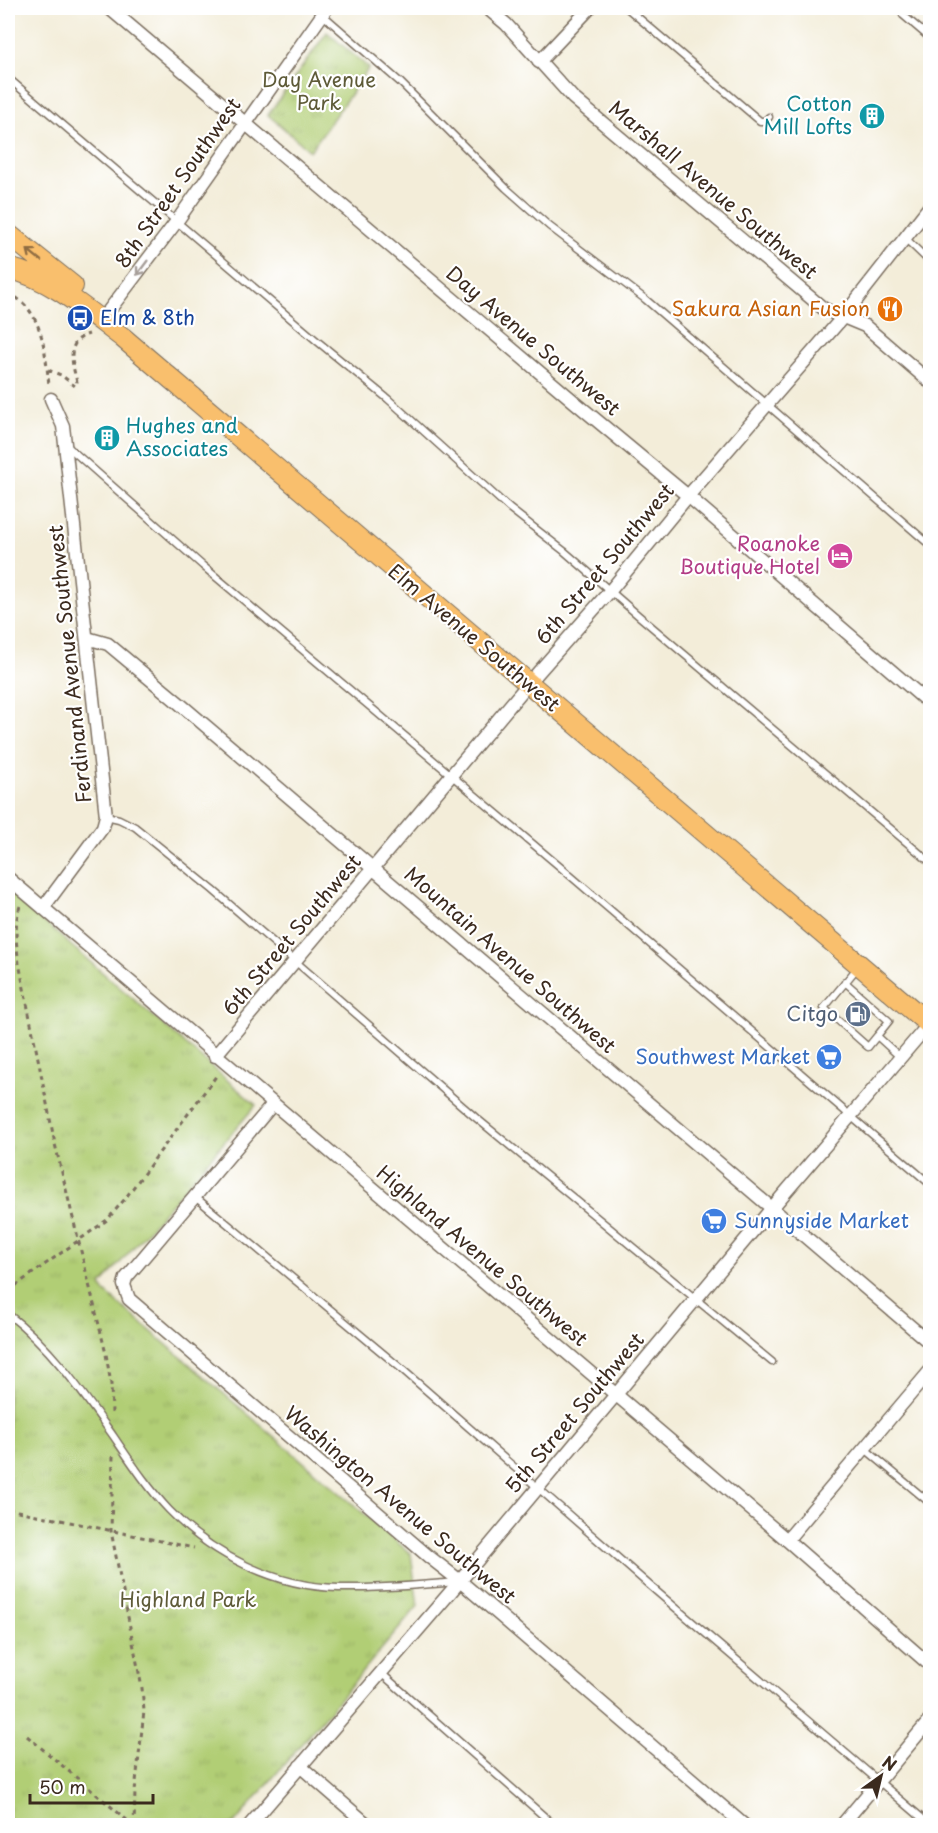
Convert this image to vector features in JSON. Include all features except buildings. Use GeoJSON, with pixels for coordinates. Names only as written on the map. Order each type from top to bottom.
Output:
{"type":"FeatureCollection","features":[{"type":"Feature","properties":{"kind":"main road"},"geometry":{"type":"LineString","coordinates":[[8,234],[100,321]]}},
{"type":"Feature","properties":{"kind":"main road"},"geometry":{"type":"LineString","coordinates":[[8,268],[54,286],[100,321]]}},
{"type":"Feature","properties":{"kind":"main road","name":"Elm Avenue Southwest"},"geometry":{"type":"LineString","coordinates":[[100,321],[122,337],[930,1025]]}},
{"type":"Feature","properties":{"kind":"street","name":"Day Avenue Southwest"},"geometry":{"type":"LineString","coordinates":[[109,8],[688,496],[930,704]]}},
{"type":"Feature","properties":{"kind":"street","name":"Marshall Avenue Southwest"},"geometry":{"type":"LineString","coordinates":[[487,8],[506,24],[573,98],[824,309],[865,326],[930,382]]}},
{"type":"Feature","properties":{"kind":"street"},"geometry":{"type":"LineString","coordinates":[[539,63],[590,8]]}},
{"type":"Feature","properties":{"kind":"street","name":"8th Street Southwest"},"geometry":{"type":"LineString","coordinates":[[100,321],[177,221],[322,10]]}},
{"type":"Feature","properties":{"kind":"street","name":"6th Street Southwest"},"geometry":{"type":"LineString","coordinates":[[215,1056],[453,777],[528,684],[610,591],[688,496],[843,316],[930,206]]}},
{"type":"Feature","properties":{"kind":"street","name":"Ferdinand Avenue Southwest"},"geometry":{"type":"LineString","coordinates":[[43,908],[103,827],[106,816],[63,426],[51,399]]}},
{"type":"Feature","properties":{"kind":"street","name":"Mountain Avenue Southwest"},"geometry":{"type":"LineString","coordinates":[[87,638],[108,644],[930,1343]]}},
{"type":"Feature","properties":{"kind":"street","name":"Highland Avenue Southwest"},"geometry":{"type":"LineString","coordinates":[[8,878],[787,1540],[930,1665]]}},
{"type":"Feature","properties":{"kind":"street","name":"5th Street Southwest"},"geometry":{"type":"LineString","coordinates":[[249,1826],[460,1581],[900,1057],[930,1025]]}},
{"type":"Feature","properties":{"kind":"street"},"geometry":{"type":"LineString","coordinates":[[194,1196],[273,1104]]}},
{"type":"Feature","properties":{"kind":"street","name":"Washington Avenue Southwest"},"geometry":{"type":"LineString","coordinates":[[194,1196],[126,1278],[124,1284],[129,1299],[745,1826]]}},
{"type":"Feature","properties":{"kind":"street"},"geometry":{"type":"LineString","coordinates":[[787,1540],[930,1371]]}},
{"type":"Feature","properties":{"kind":"street"},"geometry":{"type":"LineString","coordinates":[[841,1826],[930,1720]]}},
{"type":"Feature","properties":{"kind":"street"},"geometry":{"type":"LineString","coordinates":[[300,1766],[369,1826]]}},
{"type":"Feature","properties":{"kind":"lane"},"geometry":{"type":"LineString","coordinates":[[627,8],[760,121],[765,121],[769,117]]}},
{"type":"Feature","properties":{"kind":"lane"},"geometry":{"type":"LineString","coordinates":[[910,8],[903,15],[930,38]]}},
{"type":"Feature","properties":{"kind":"lane"},"geometry":{"type":"LineString","coordinates":[[322,10],[549,226],[645,299],[930,545]]}},
{"type":"Feature","properties":{"kind":"lane"},"geometry":{"type":"LineString","coordinates":[[8,78],[388,399],[509,508],[564,550],[930,862]]}},
{"type":"Feature","properties":{"kind":"lane"},"geometry":{"type":"LineString","coordinates":[[905,238],[930,262]]}},
{"type":"Feature","properties":{"kind":"lane"},"geometry":{"type":"LineString","coordinates":[[65,444],[204,566],[930,1184]]}},
{"type":"Feature","properties":{"kind":"lane"},"geometry":{"type":"LineString","coordinates":[[106,816],[119,819],[135,827],[213,890],[466,1109],[772,1362]]}},
{"type":"Feature","properties":{"kind":"lane"},"geometry":{"type":"LineString","coordinates":[[845,982],[890,1021],[868,1047],[824,1008],[845,982],[860,966]]}},
{"type":"Feature","properties":{"kind":"lane"},"geometry":{"type":"LineString","coordinates":[[877,1036],[900,1057]]}},
{"type":"Feature","properties":{"kind":"lane"},"geometry":{"type":"LineString","coordinates":[[194,1196],[403,1370],[930,1825]]}},
{"type":"Feature","properties":{"kind":"lane"},"geometry":{"type":"LineString","coordinates":[[8,1314],[50,1351],[72,1377],[149,1486],[169,1510],[193,1532],[219,1550],[275,1577],[336,1588],[383,1588],[460,1581]]}},
{"type":"Feature","properties":{"kind":"lane"},"geometry":{"type":"LineString","coordinates":[[864,1448],[930,1503]]}},
{"type":"Feature","properties":{"kind":"lane"},"geometry":{"type":"LineString","coordinates":[[381,1673],[555,1826]]}},
{"type":"Feature","properties":{"kind":"path"},"geometry":{"type":"LineString","coordinates":[[8,292],[21,302],[35,320],[42,338],[47,369],[65,378],[73,386],[77,385],[72,358],[73,346],[100,321]]}},
{"type":"Feature","properties":{"kind":"path"},"geometry":{"type":"LineString","coordinates":[[20,906],[16,918],[15,939],[19,963],[55,1144],[106,1354],[111,1384],[111,1531],[142,1688],[144,1711],[135,1791],[134,1826]]}},
{"type":"Feature","properties":{"kind":"path"},"geometry":{"type":"LineString","coordinates":[[8,1291],[107,1220],[218,1075]]}},
{"type":"Feature","properties":{"kind":"path"},"geometry":{"type":"LineString","coordinates":[[8,1509],[201,1549]]}},
{"type":"Feature","properties":{"kind":"path"},"geometry":{"type":"LineString","coordinates":[[27,1736],[134,1826]]}},
{"type":"Feature","properties":{"kind":"green space","name":"Day Avenue Park"},"geometry":{"type":"Polygon","coordinates":[[[327,32],[369,68],[310,151],[268,115],[327,32]]]}},
{"type":"Feature","properties":{"kind":"green space","name":"Highland Park"},"geometry":{"type":"Polygon","coordinates":[[[8,891],[256,1105],[101,1285],[104,1291],[411,1554],[418,1606],[233,1825],[8,1825],[8,891]]]}},
{"type":"Feature","properties":{"kind":"place","name":"Cotton Mill Lofts"},"geometry":{"type":"Point","coordinates":[872,116]}},
{"type":"Feature","properties":{"kind":"place","name":"Sakura Asian Fusion"},"geometry":{"type":"Point","coordinates":[890,309]}},
{"type":"Feature","properties":{"kind":"place","name":"Elm & 8th"},"geometry":{"type":"Point","coordinates":[80,318]}},
{"type":"Feature","properties":{"kind":"place","name":"Hughes and Associates"},"geometry":{"type":"Point","coordinates":[107,438]}},
{"type":"Feature","properties":{"kind":"place","name":"Roanoke Boutique Hotel"},"geometry":{"type":"Point","coordinates":[840,556]}},
{"type":"Feature","properties":{"kind":"place","name":"Citgo"},"geometry":{"type":"Point","coordinates":[858,1014]}},
{"type":"Feature","properties":{"kind":"place","name":"Southwest Market"},"geometry":{"type":"Point","coordinates":[829,1057]}},
{"type":"Feature","properties":{"kind":"place","name":"Sunnyside Market"},"geometry":{"type":"Point","coordinates":[714,1221]}}]}
